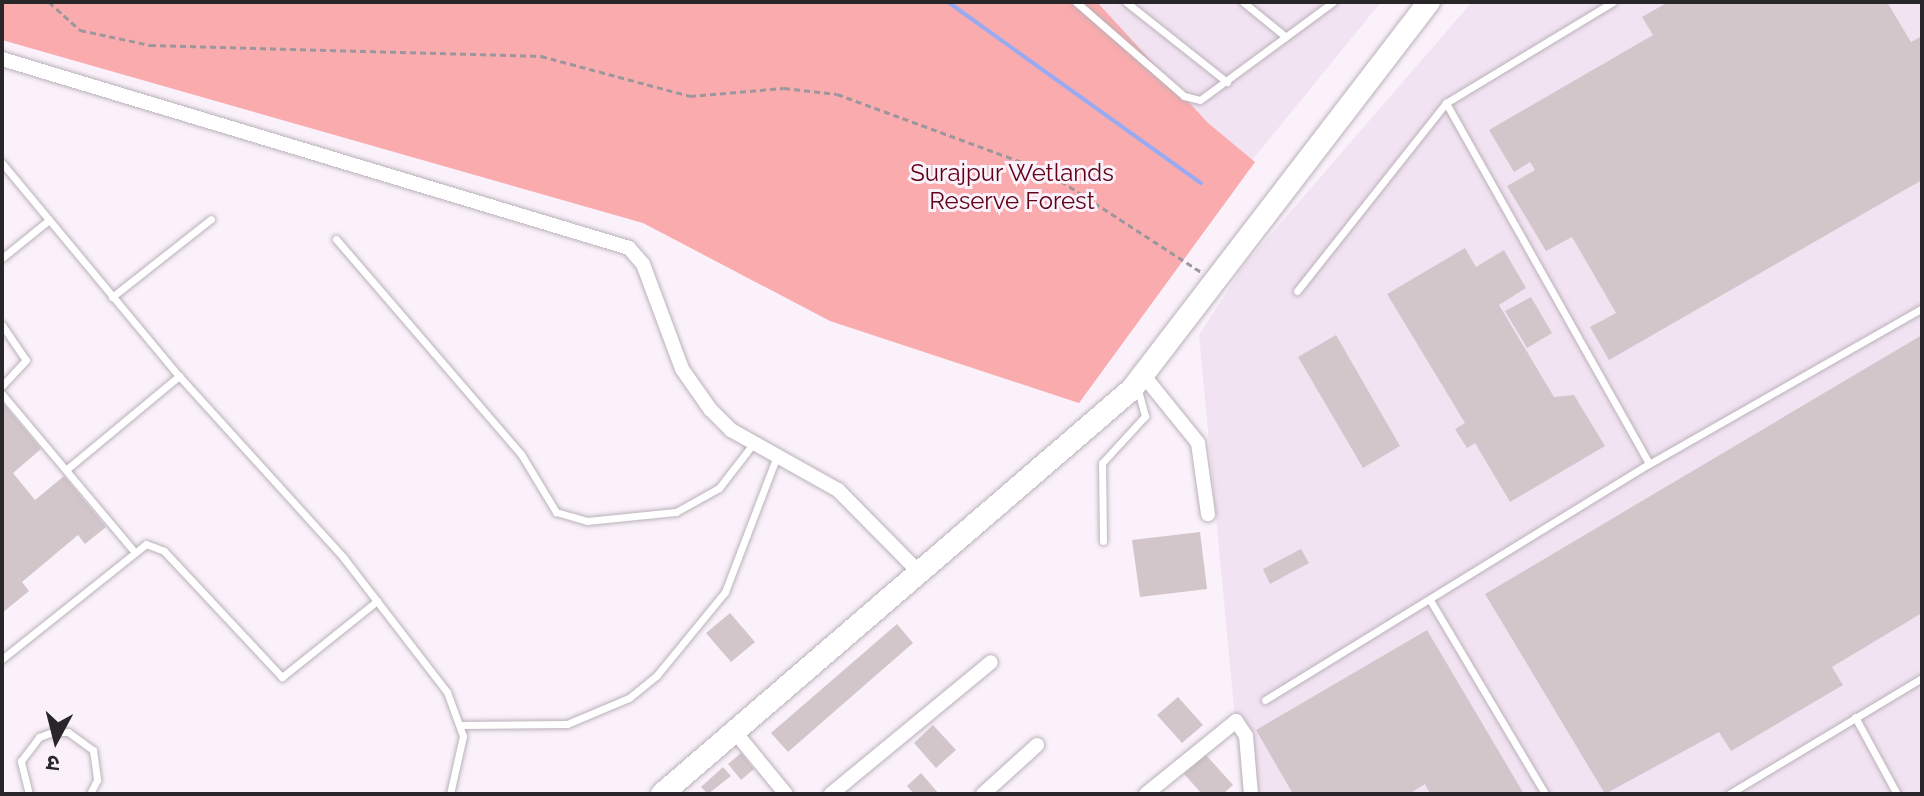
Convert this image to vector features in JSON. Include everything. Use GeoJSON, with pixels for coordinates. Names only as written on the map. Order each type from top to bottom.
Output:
{"type":"FeatureCollection","features":[{"type":"Feature","properties":{"kind":"main road"},"geometry":{"type":"LineString","coordinates":[[662,794],[1140,380],[1217,284],[1426,3]]}},
{"type":"Feature","properties":{"kind":"street"},"geometry":{"type":"LineString","coordinates":[[2,59],[629,248],[643,264],[693,389],[753,444],[838,490],[919,572]]}},
{"type":"Feature","properties":{"kind":"street"},"geometry":{"type":"LineString","coordinates":[[1140,380],[1198,443],[1208,514]]}},
{"type":"Feature","properties":{"kind":"street"},"geometry":{"type":"LineString","coordinates":[[831,794],[991,662]]}},
{"type":"Feature","properties":{"kind":"street"},"geometry":{"type":"LineString","coordinates":[[1146,794],[1236,721],[1246,736],[1251,794]]}},
{"type":"Feature","properties":{"kind":"street"},"geometry":{"type":"LineString","coordinates":[[735,732],[786,794]]}},
{"type":"Feature","properties":{"kind":"street"},"geometry":{"type":"LineString","coordinates":[[983,794],[1037,745]]}},
{"type":"Feature","properties":{"kind":"lane"},"geometry":{"type":"LineString","coordinates":[[1076,2],[1184,96],[1200,100],[1333,2]]}},
{"type":"Feature","properties":{"kind":"lane"},"geometry":{"type":"LineString","coordinates":[[1126,2],[1227,82]]}},
{"type":"Feature","properties":{"kind":"lane"},"geometry":{"type":"LineString","coordinates":[[1243,2],[1286,37]]}},
{"type":"Feature","properties":{"kind":"lane"},"geometry":{"type":"LineString","coordinates":[[1297,291],[1446,103],[1613,2]]}},
{"type":"Feature","properties":{"kind":"lane"},"geometry":{"type":"LineString","coordinates":[[1446,103],[1649,464]]}},
{"type":"Feature","properties":{"kind":"lane"},"geometry":{"type":"LineString","coordinates":[[2,163],[179,376],[377,601],[447,692],[461,725],[450,794]]}},
{"type":"Feature","properties":{"kind":"lane"},"geometry":{"type":"LineString","coordinates":[[112,297],[211,219]]}},
{"type":"Feature","properties":{"kind":"lane"},"geometry":{"type":"LineString","coordinates":[[2,258],[49,220]]}},
{"type":"Feature","properties":{"kind":"lane"},"geometry":{"type":"LineString","coordinates":[[336,239],[521,454],[556,512],[587,521],[676,512],[719,488],[753,444]]}},
{"type":"Feature","properties":{"kind":"lane"},"geometry":{"type":"LineString","coordinates":[[1265,700],[1649,464],[1922,308]]}},
{"type":"Feature","properties":{"kind":"lane"},"geometry":{"type":"LineString","coordinates":[[2,325],[26,360],[2,386]]}},
{"type":"Feature","properties":{"kind":"lane"},"geometry":{"type":"LineString","coordinates":[[67,469],[179,376]]}},
{"type":"Feature","properties":{"kind":"lane"},"geometry":{"type":"LineString","coordinates":[[1103,541],[1102,463],[1145,416],[1140,380]]}},
{"type":"Feature","properties":{"kind":"lane"},"geometry":{"type":"LineString","coordinates":[[2,394],[132,549]]}},
{"type":"Feature","properties":{"kind":"lane"},"geometry":{"type":"LineString","coordinates":[[461,725],[567,724],[629,698],[657,675],[725,592],[777,456]]}},
{"type":"Feature","properties":{"kind":"lane"},"geometry":{"type":"LineString","coordinates":[[2,659],[132,549],[146,544],[164,551],[282,677],[377,601]]}},
{"type":"Feature","properties":{"kind":"lane"},"geometry":{"type":"LineString","coordinates":[[1430,600],[1545,794]]}},
{"type":"Feature","properties":{"kind":"lane"},"geometry":{"type":"LineString","coordinates":[[1729,794],[1922,678]]}},
{"type":"Feature","properties":{"kind":"lane"},"geometry":{"type":"LineString","coordinates":[[1855,717],[1897,794]]}},
{"type":"Feature","properties":{"kind":"lane"},"geometry":{"type":"LineString","coordinates":[[26,793],[21,761],[27,747],[39,737],[68,732],[93,750],[98,764],[90,794]]}},
{"type":"Feature","properties":{"kind":"path"},"geometry":{"type":"LineString","coordinates":[[49,2],[80,30],[150,45],[541,56],[690,96],[784,88],[837,94],[1044,170],[1217,284]]}},
{"type":"Feature","properties":{"kind":"shaded area"},"geometry":{"type":"Polygon","coordinates":[[[1010,2],[1381,2],[1236,180],[1010,2]]]}},
{"type":"Feature","properties":{"kind":"shaded area"},"geometry":{"type":"Polygon","coordinates":[[[1472,2],[1922,2],[1922,794],[1242,794],[1199,335],[1245,264],[1472,2]]]}},
{"type":"Feature","properties":{"kind":"green space","name":"Surajpur Wetlands Reserve Forest"},"geometry":{"type":"Polygon","coordinates":[[[2,2],[1097,2],[1208,123],[1255,162],[1079,403],[830,321],[643,223],[2,40],[2,2]]]}},
{"type":"Feature","properties":{"kind":"building"},"geometry":{"type":"Polygon","coordinates":[[[1668,2],[1887,2],[1911,42],[1922,36],[1922,180],[1609,360],[1590,327],[1616,313],[1572,237],[1546,251],[1507,186],[1535,170],[1530,162],[1514,172],[1489,130],[1653,35],[1642,17],[1668,2]]]}},
{"type":"Feature","properties":{"kind":"building"},"geometry":{"type":"Polygon","coordinates":[[[1465,248],[1476,267],[1504,250],[1526,288],[1499,305],[1554,397],[1574,395],[1605,446],[1510,502],[1475,443],[1467,448],[1455,429],[1465,423],[1387,294],[1465,248]]]}},
{"type":"Feature","properties":{"kind":"building"},"geometry":{"type":"Polygon","coordinates":[[[1531,297],[1552,333],[1527,348],[1505,311],[1531,297]]]}},
{"type":"Feature","properties":{"kind":"building"},"geometry":{"type":"Polygon","coordinates":[[[1336,335],[1400,446],[1363,468],[1298,357],[1336,335]]]}},
{"type":"Feature","properties":{"kind":"building"},"geometry":{"type":"Polygon","coordinates":[[[1922,335],[1922,613],[1832,667],[1843,685],[1731,751],[1719,732],[1605,794],[1485,594],[1922,335]]]}},
{"type":"Feature","properties":{"kind":"building"},"geometry":{"type":"Polygon","coordinates":[[[2,402],[41,449],[13,473],[35,500],[64,476],[106,527],[85,544],[78,535],[22,582],[29,591],[2,613],[2,402]]]}},
{"type":"Feature","properties":{"kind":"building"},"geometry":{"type":"Polygon","coordinates":[[[1200,532],[1207,589],[1140,597],[1132,540],[1200,532]]]}},
{"type":"Feature","properties":{"kind":"building"},"geometry":{"type":"Polygon","coordinates":[[[1301,549],[1309,563],[1270,584],[1263,569],[1301,549]]]}},
{"type":"Feature","properties":{"kind":"building"},"geometry":{"type":"Polygon","coordinates":[[[730,613],[755,642],[731,662],[706,633],[730,613]]]}},
{"type":"Feature","properties":{"kind":"building"},"geometry":{"type":"Polygon","coordinates":[[[897,624],[913,643],[788,752],[771,733],[897,624]]]}},
{"type":"Feature","properties":{"kind":"building"},"geometry":{"type":"Polygon","coordinates":[[[1427,630],[1524,794],[1430,794],[1425,784],[1409,794],[1293,794],[1256,730],[1427,630]]]}},
{"type":"Feature","properties":{"kind":"building"},"geometry":{"type":"Polygon","coordinates":[[[1178,697],[1203,725],[1182,743],[1157,715],[1178,697]]]}},
{"type":"Feature","properties":{"kind":"building"},"geometry":{"type":"Polygon","coordinates":[[[933,725],[956,750],[936,768],[914,743],[933,725]]]}},
{"type":"Feature","properties":{"kind":"building"},"geometry":{"type":"Polygon","coordinates":[[[741,753],[754,769],[741,780],[728,764],[741,753]]]}},
{"type":"Feature","properties":{"kind":"building"},"geometry":{"type":"Polygon","coordinates":[[[1206,755],[1233,785],[1223,794],[1202,794],[1184,774],[1206,755]]]}},
{"type":"Feature","properties":{"kind":"building"},"geometry":{"type":"Polygon","coordinates":[[[723,767],[731,776],[708,794],[701,787],[723,767]]]}},
{"type":"Feature","properties":{"kind":"building"},"geometry":{"type":"Polygon","coordinates":[[[921,773],[939,794],[914,794],[907,786],[921,773]]]}},
{"type":"Feature","properties":{"kind":"waterway"},"geometry":{"type":"LineString","coordinates":[[948,2],[1201,183]]}}]}
